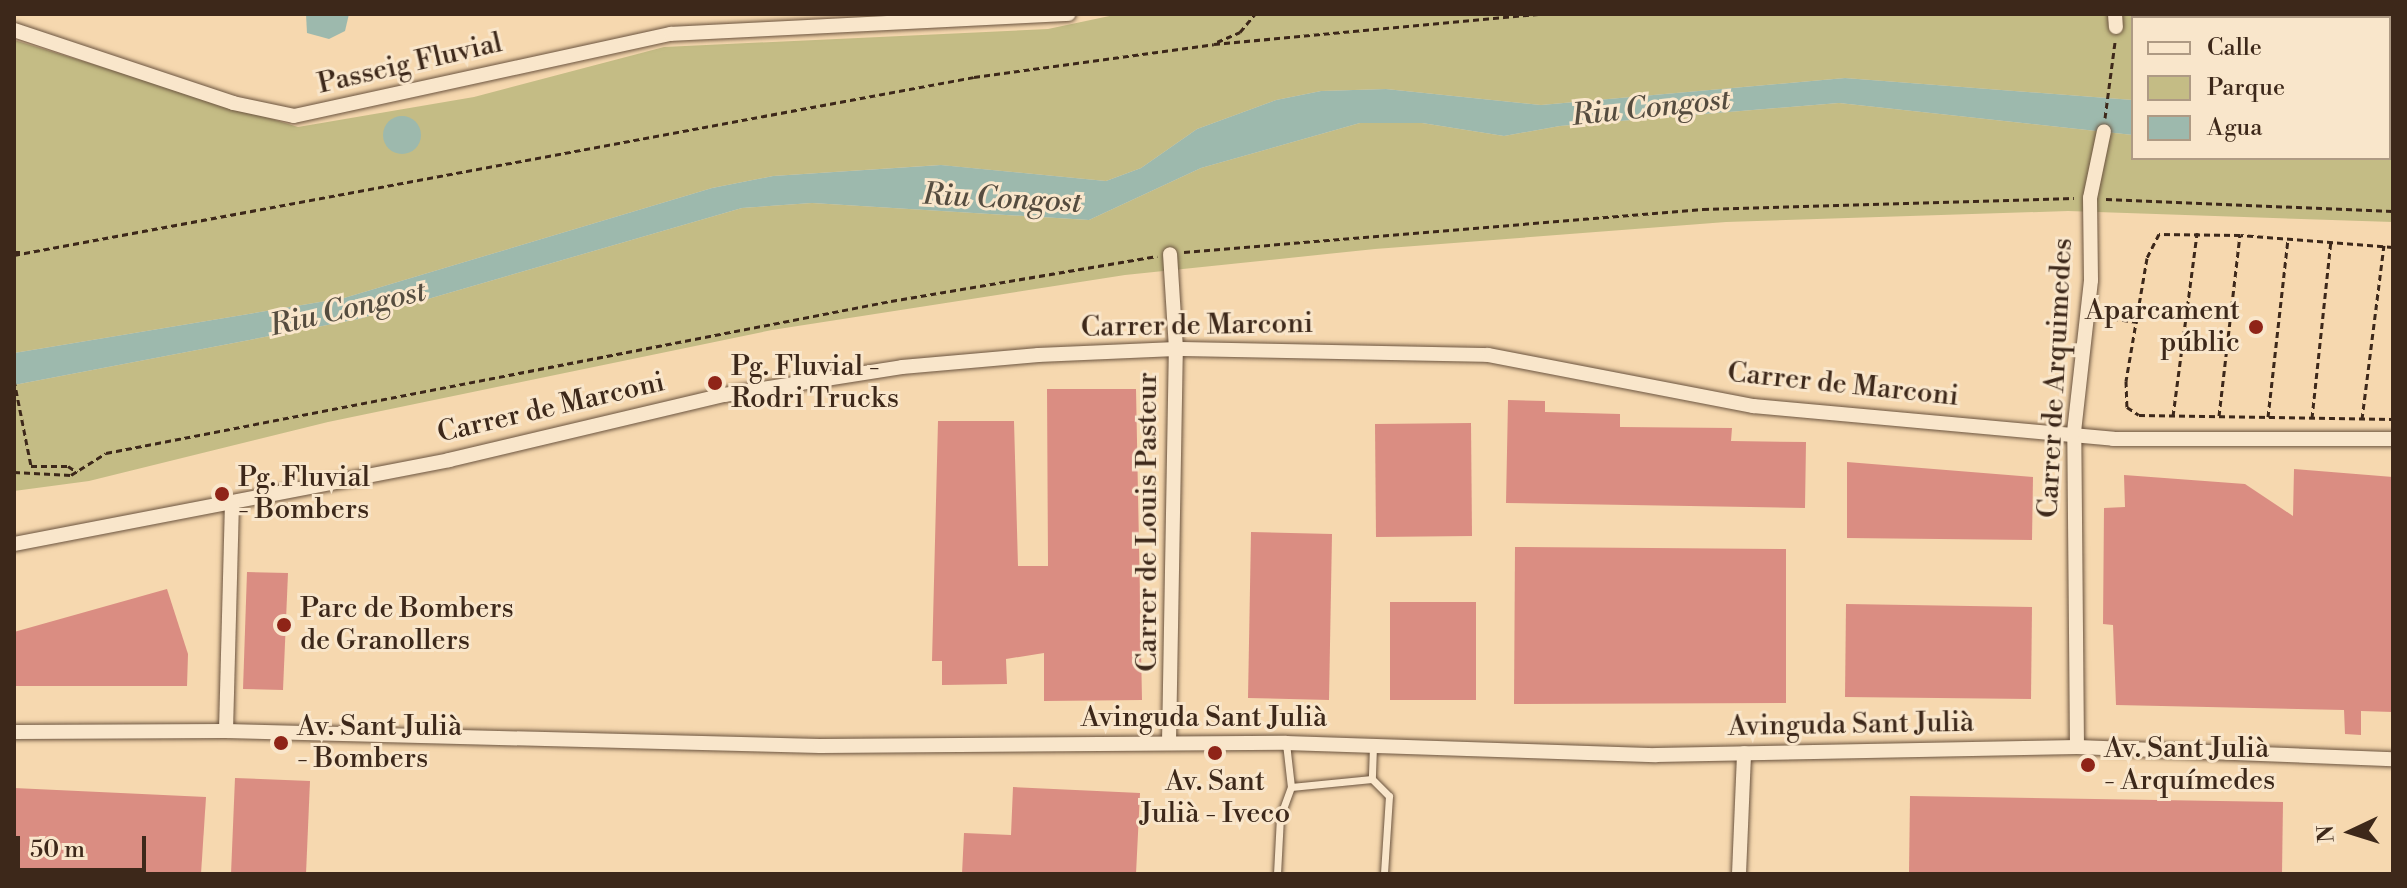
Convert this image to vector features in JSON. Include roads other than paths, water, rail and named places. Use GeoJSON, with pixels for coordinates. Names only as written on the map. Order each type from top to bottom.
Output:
{"type":"FeatureCollection","features":[{"type":"Feature","properties":{"kind":"street","name":"Passeig Fluvial"},"geometry":{"type":"LineString","coordinates":[[14,30],[233,103],[294,116],[671,34],[1068,14]]}},
{"type":"Feature","properties":{"kind":"street","name":"Carrer de Arquimedes"},"geometry":{"type":"LineString","coordinates":[[2077,747],[2074,432],[2091,280],[2090,198],[2104,131]]}},
{"type":"Feature","properties":{"kind":"street","name":"Carrer de Louis Pasteur"},"geometry":{"type":"LineString","coordinates":[[1169,742],[1176,349],[1170,254]]}},
{"type":"Feature","properties":{"kind":"street","name":"Carrer de Marconi"},"geometry":{"type":"LineString","coordinates":[[14,544],[449,460],[601,421],[766,388],[902,367],[1176,349],[1488,355],[1753,406],[2074,432],[2113,439],[2393,439]]}},
{"type":"Feature","properties":{"kind":"street"},"geometry":{"type":"LineString","coordinates":[[226,731],[232,502]]}},
{"type":"Feature","properties":{"kind":"street","name":"Avinguda Sant Julià"},"geometry":{"type":"LineString","coordinates":[[14,732],[226,731],[820,746],[1286,743],[1505,753],[1744,753],[2077,747],[2393,759]]}},
{"type":"Feature","properties":{"kind":"street"},"geometry":{"type":"LineString","coordinates":[[1739,874],[1744,753]]}},
{"type":"Feature","properties":{"kind":"lane"},"geometry":{"type":"LineString","coordinates":[[1277,874],[1280,817],[1291,787],[1286,743]]}},
{"type":"Feature","properties":{"kind":"lane"},"geometry":{"type":"LineString","coordinates":[[1373,746],[1372,779],[1389,796],[1384,874]]}},
{"type":"Feature","properties":{"kind":"lane"},"geometry":{"type":"LineString","coordinates":[[1291,787],[1372,779]]}},
{"type":"Feature","properties":{"kind":"water"},"geometry":{"type":"Polygon","coordinates":[[[306,14],[349,14],[345,31],[329,39],[307,33],[306,14]]]}},
{"type":"Feature","properties":{"kind":"water","name":"Riu Congost"},"geometry":{"type":"Polygon","coordinates":[[[1845,78],[2131,100],[2131,135],[1839,103],[1560,126],[1504,136],[1422,123],[1360,123],[1201,168],[1089,220],[812,203],[742,208],[359,319],[14,385],[14,353],[344,298],[712,188],[773,176],[941,165],[1106,181],[1141,168],[1197,129],[1276,100],[1321,91],[1386,89],[1541,105],[1845,78]]]}},
{"type":"Feature","properties":{"kind":"water"},"geometry":{"type":"Polygon","coordinates":[[[402,116],[415,122],[421,135],[415,148],[402,154],[389,148],[383,135],[389,122],[402,116]]]}},
{"type":"Feature","properties":{"kind":"place","name":"Aparcament públic"},"geometry":{"type":"Point","coordinates":[2256,327]}},
{"type":"Feature","properties":{"kind":"place","name":"Pg. Fluvial - Rodri Trucks"},"geometry":{"type":"Point","coordinates":[715,383]}},
{"type":"Feature","properties":{"kind":"place","name":"Pg. Fluvial - Bombers"},"geometry":{"type":"Point","coordinates":[222,494]}},
{"type":"Feature","properties":{"kind":"place","name":"Parc de Bombers de Granollers"},"geometry":{"type":"Point","coordinates":[284,625]}},
{"type":"Feature","properties":{"kind":"place","name":"Av. Sant Julià - Bombers"},"geometry":{"type":"Point","coordinates":[281,743]}},
{"type":"Feature","properties":{"kind":"place","name":"Av. Sant Julià - Iveco"},"geometry":{"type":"Point","coordinates":[1215,753]}},
{"type":"Feature","properties":{"kind":"place","name":"Av. Sant Julià - Arquímedes"},"geometry":{"type":"Point","coordinates":[2088,765]}}]}
